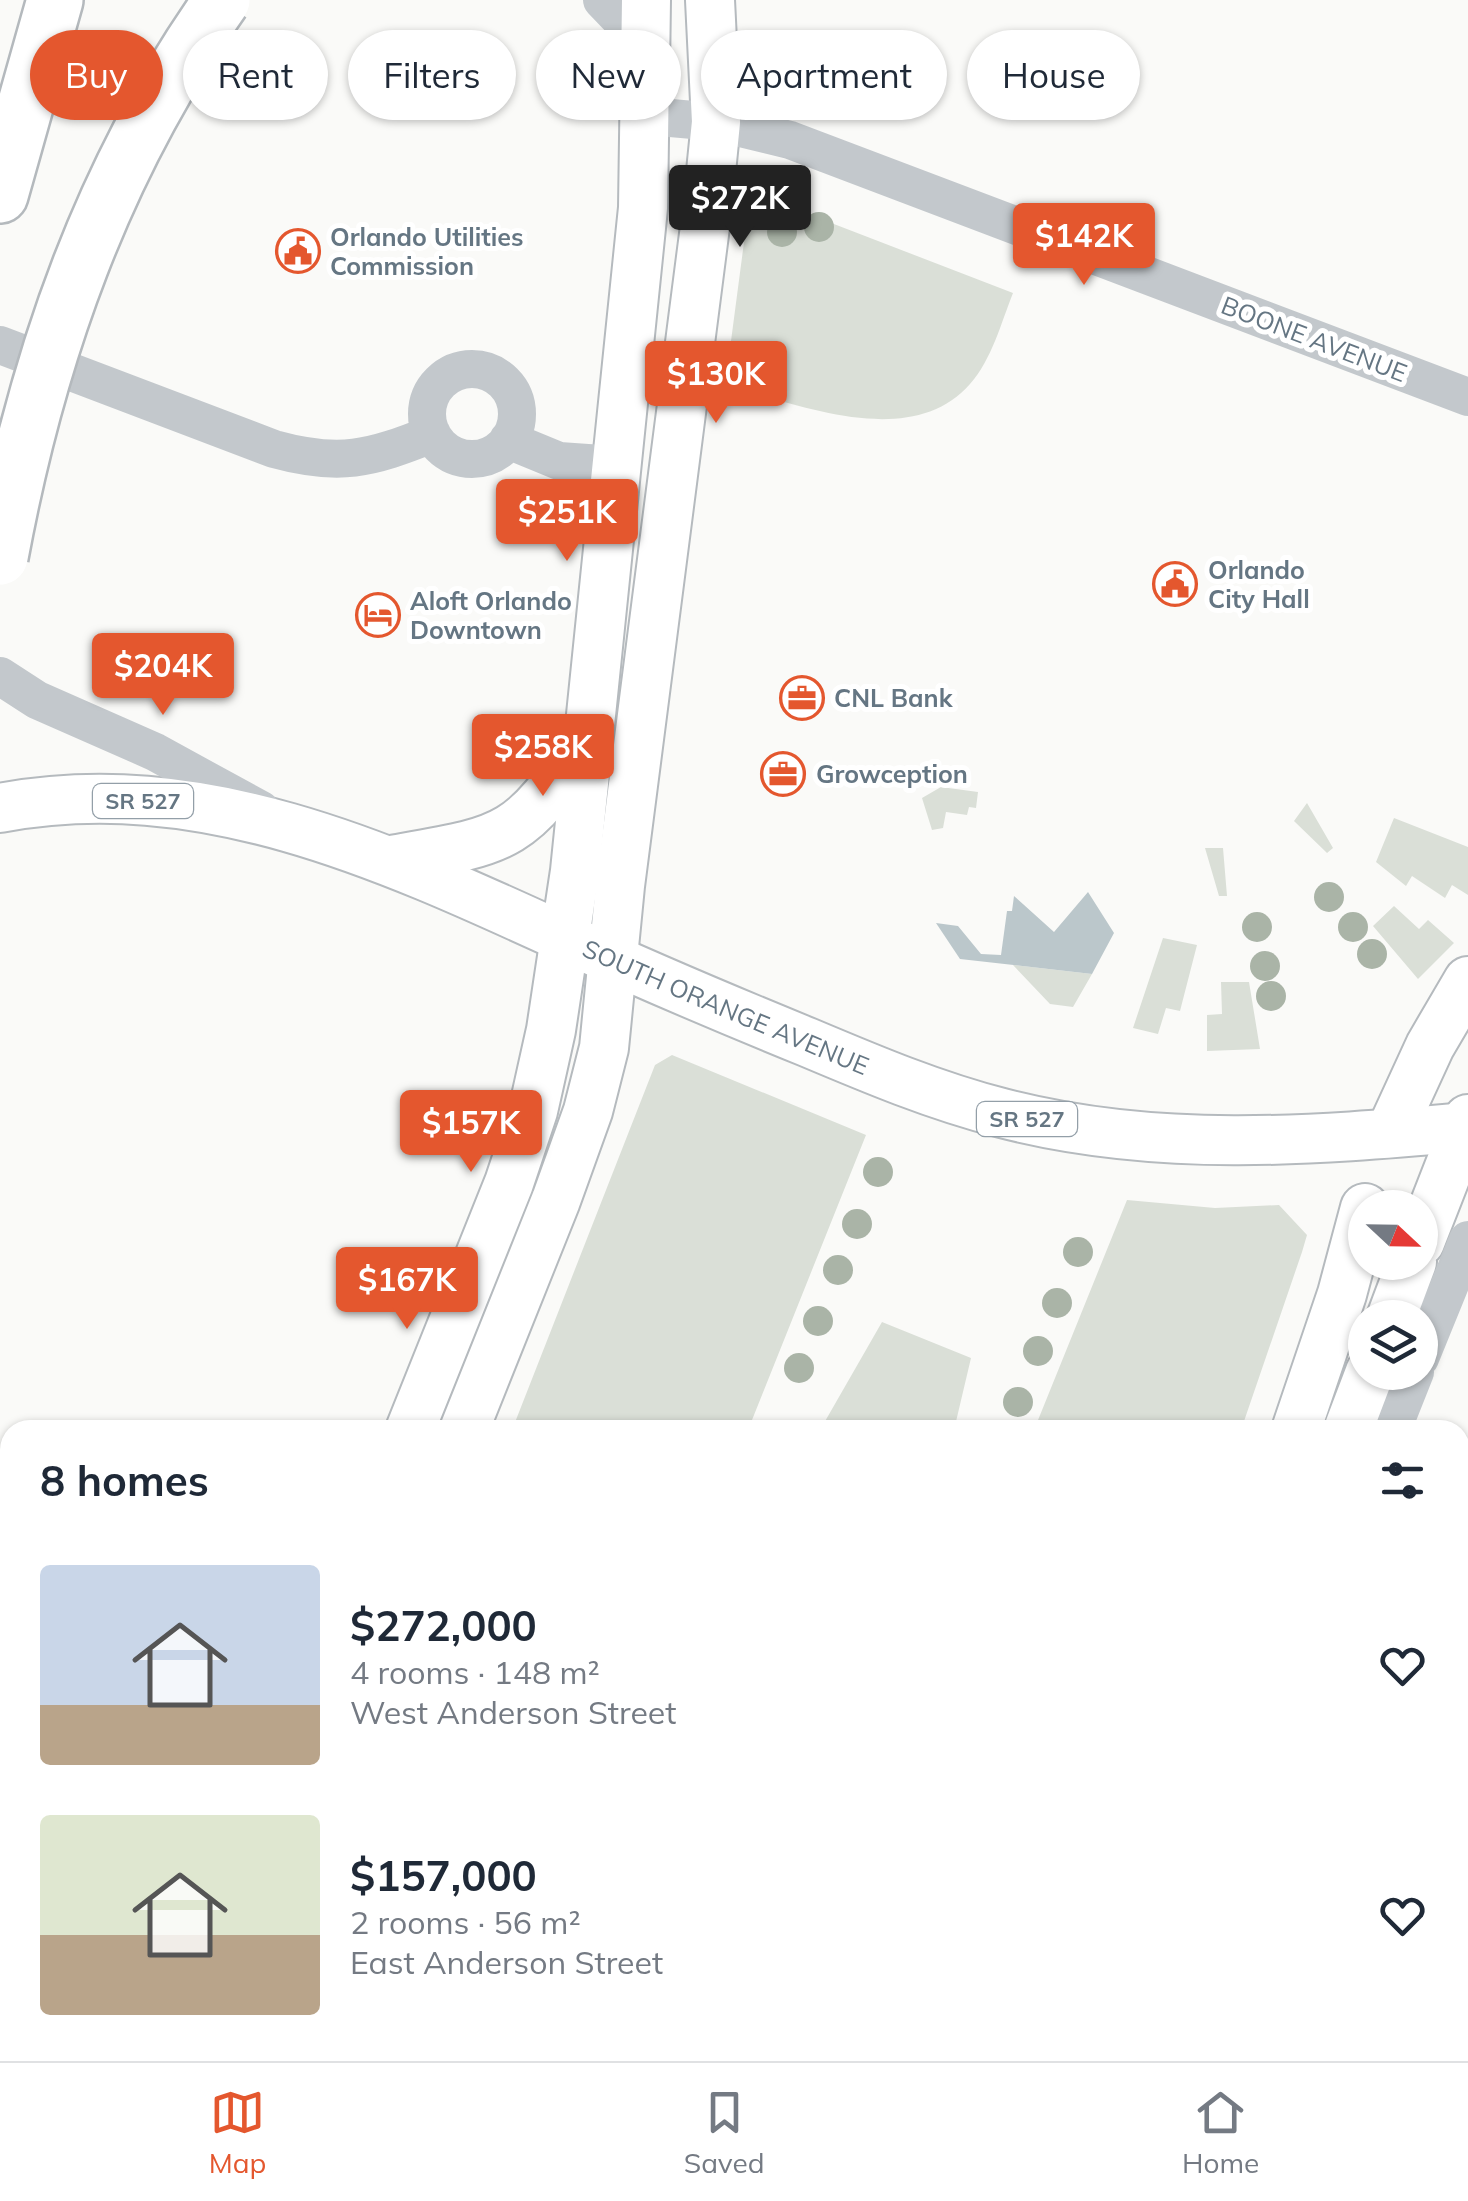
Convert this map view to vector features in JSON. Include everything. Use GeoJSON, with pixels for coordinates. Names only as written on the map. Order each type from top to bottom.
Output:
{"type":"FeatureCollection","features":[{"type":"Feature","properties":{"kind":"highway"},"geometry":{"type":"LineString","coordinates":[[0,195],[55,0]]}},
{"type":"Feature","properties":{"kind":"highway"},"geometry":{"type":"LineString","coordinates":[[0,557],[26,436],[74,276],[125,156],[222,0]]}},
{"type":"Feature","properties":{"kind":"main road"},"geometry":{"type":"LineString","coordinates":[[646,0],[647,30]]}},
{"type":"Feature","properties":{"kind":"main road"},"geometry":{"type":"LineString","coordinates":[[468,1420],[588,1111],[604,1048],[716,122],[710,0]]}},
{"type":"Feature","properties":{"kind":"main road"},"geometry":{"type":"LineString","coordinates":[[414,1420],[509,1183],[533,1111],[565,938],[643,208],[648,120]]}},
{"type":"Feature","properties":{"kind":"main road"},"geometry":{"type":"LineString","coordinates":[[392,860],[471,846],[523,824],[548,798],[589,734]]}},
{"type":"Feature","properties":{"kind":"main road","name":"SOUTH ORANGE AVENUE"},"geometry":{"type":"LineString","coordinates":[[0,808],[106,798],[285,823],[392,860],[614,960],[886,1075],[1003,1114],[1135,1138],[1247,1143],[1467,1124]]}},
{"type":"Feature","properties":{"kind":"main road"},"geometry":{"type":"LineString","coordinates":[[1390,1133],[1430,1046],[1468,981]]}},
{"type":"Feature","properties":{"kind":"main road"},"geometry":{"type":"LineString","coordinates":[[1438,1197],[1467,1124]]}},
{"type":"Feature","properties":{"kind":"main road"},"geometry":{"type":"LineString","coordinates":[[1303,1139],[1350,1167],[1362,1190]]}},
{"type":"Feature","properties":{"kind":"main road"},"geometry":{"type":"LineString","coordinates":[[1299,1420],[1348,1272]]}},
{"type":"Feature","properties":{"kind":"main road"},"geometry":{"type":"LineString","coordinates":[[1352,1420],[1363,1390]]}},
{"type":"Feature","properties":{"kind":"street"},"geometry":{"type":"LineString","coordinates":[[602,0],[631,30]]}},
{"type":"Feature","properties":{"kind":"street","name":"BOONE AVENUE"},"geometry":{"type":"LineString","coordinates":[[681,119],[716,122],[790,140],[1468,397]]}},
{"type":"Feature","properties":{"kind":"street"},"geometry":{"type":"LineString","coordinates":[[0,345],[315,461],[380,455],[432,434]]}},
{"type":"Feature","properties":{"kind":"street"},"geometry":{"type":"LineString","coordinates":[[485,370],[498,377],[514,400],[517,414],[508,440],[488,456],[462,458],[440,445],[432,434],[428,405],[434,391],[456,372],[485,370]]}},
{"type":"Feature","properties":{"kind":"street"},"geometry":{"type":"LineString","coordinates":[[508,440],[559,461],[616,466]]}},
{"type":"Feature","properties":{"kind":"street"},"geometry":{"type":"LineString","coordinates":[[0,676],[37,700],[155,752],[285,823]]}},
{"type":"Feature","properties":{"kind":"street"},"geometry":{"type":"LineString","coordinates":[[1438,1314],[1468,1240]]}},
{"type":"Feature","properties":{"kind":"street"},"geometry":{"type":"LineString","coordinates":[[1396,1420],[1407,1390]]}},
{"type":"Feature","properties":{"kind":"shaded area"},"geometry":{"type":"Polygon","coordinates":[[[769,199],[1013,293],[990,352],[970,384],[947,403],[921,414],[892,419],[831,414],[743,390],[747,370],[732,352],[731,341],[746,227],[760,202],[769,199]]]}},
{"type":"Feature","properties":{"kind":"shaded area"},"geometry":{"type":"Polygon","coordinates":[[[941,787],[978,792],[976,808],[969,807],[967,815],[946,812],[943,828],[932,830],[922,798],[941,787]]]}},
{"type":"Feature","properties":{"kind":"shaded area"},"geometry":{"type":"Polygon","coordinates":[[[1307,803],[1333,848],[1327,853],[1294,821],[1307,803]]]}},
{"type":"Feature","properties":{"kind":"shaded area"},"geometry":{"type":"Polygon","coordinates":[[[1394,818],[1468,847],[1468,895],[1452,885],[1445,898],[1412,876],[1406,886],[1376,862],[1394,818]]]}},
{"type":"Feature","properties":{"kind":"shaded area"},"geometry":{"type":"Polygon","coordinates":[[[1205,848],[1223,848],[1227,896],[1219,896],[1205,848]]]}},
{"type":"Feature","properties":{"kind":"shaded area"},"geometry":{"type":"Polygon","coordinates":[[[1088,892],[1114,933],[1092,974],[960,959],[936,923],[958,926],[981,954],[1001,955],[1007,911],[1012,911],[1014,896],[1054,932],[1088,892]]]}},
{"type":"Feature","properties":{"kind":"shaded area"},"geometry":{"type":"Polygon","coordinates":[[[1394,906],[1419,929],[1428,920],[1454,943],[1418,979],[1373,926],[1394,906]]]}},
{"type":"Feature","properties":{"kind":"shaded area"},"geometry":{"type":"Polygon","coordinates":[[[1163,938],[1197,945],[1180,1011],[1166,1008],[1158,1034],[1133,1028],[1163,938]]]}},
{"type":"Feature","properties":{"kind":"shaded area"},"geometry":{"type":"Polygon","coordinates":[[[1013,965],[1092,974],[1073,1007],[1050,1004],[1013,965]]]}},
{"type":"Feature","properties":{"kind":"shaded area"},"geometry":{"type":"Polygon","coordinates":[[[1221,982],[1249,982],[1260,1049],[1207,1051],[1207,1015],[1222,1014],[1221,982]]]}},
{"type":"Feature","properties":{"kind":"shaded area"},"geometry":{"type":"Polygon","coordinates":[[[672,1055],[866,1135],[752,1420],[516,1420],[655,1065],[672,1055]]]}},
{"type":"Feature","properties":{"kind":"shaded area"},"geometry":{"type":"Polygon","coordinates":[[[1127,1200],[1215,1208],[1279,1205],[1307,1235],[1244,1420],[1038,1420],[1127,1200]]]}},
{"type":"Feature","properties":{"kind":"shaded area"},"geometry":{"type":"Polygon","coordinates":[[[882,1322],[971,1358],[956,1420],[826,1420],[882,1322]]]}},
{"type":"Feature","properties":{"kind":"place","name":"Orlando Utilities Commission"},"geometry":{"type":"Point","coordinates":[298,251]}},
{"type":"Feature","properties":{"kind":"place","name":"Orlando City Hall"},"geometry":{"type":"Point","coordinates":[1175,584]}},
{"type":"Feature","properties":{"kind":"place","name":"Aloft Orlando Downtown"},"geometry":{"type":"Point","coordinates":[378,615]}},
{"type":"Feature","properties":{"kind":"place","name":"CNL Bank"},"geometry":{"type":"Point","coordinates":[802,698]}},
{"type":"Feature","properties":{"kind":"place","name":"Growception"},"geometry":{"type":"Point","coordinates":[783,774]}}]}
